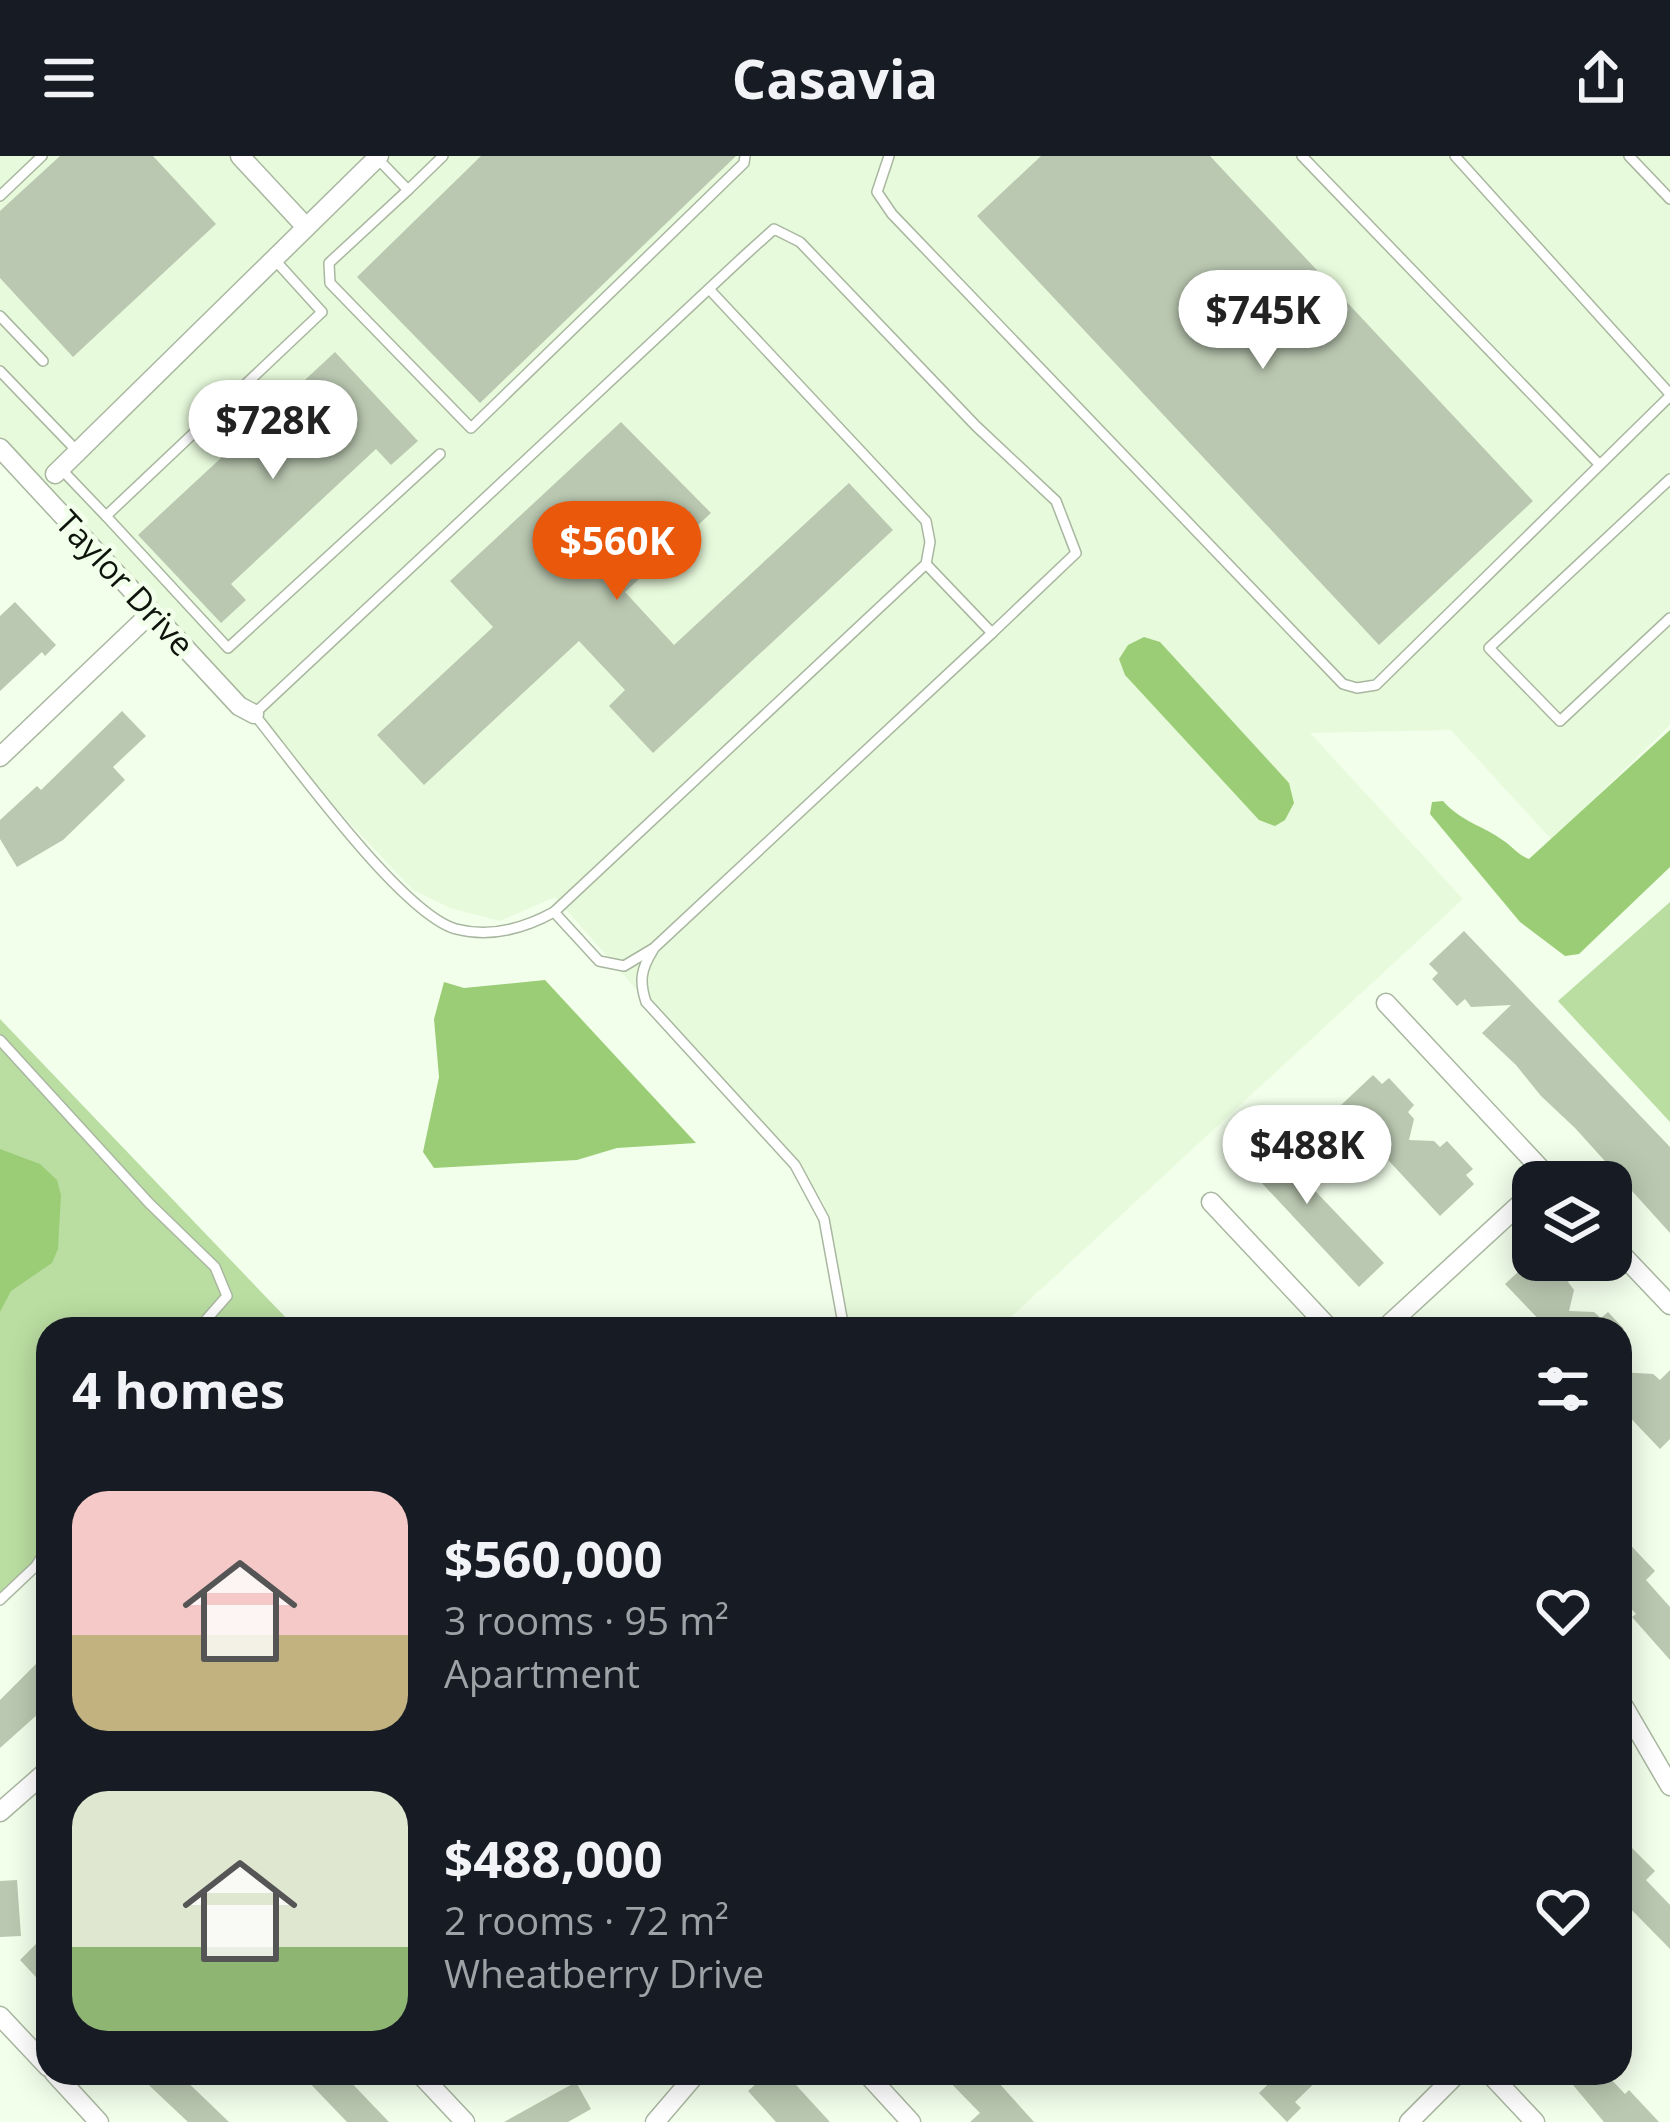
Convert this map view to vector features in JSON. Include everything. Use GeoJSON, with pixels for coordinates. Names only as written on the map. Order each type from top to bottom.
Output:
{"type":"FeatureCollection","features":[{"type":"Feature","properties":{"kind":"street"},"geometry":{"type":"LineString","coordinates":[[240,156],[306,227]]}},
{"type":"Feature","properties":{"kind":"street"},"geometry":{"type":"LineString","coordinates":[[58,472],[378,157]]}},
{"type":"Feature","properties":{"kind":"street","name":"Taylor Drive"},"geometry":{"type":"LineString","coordinates":[[0,448],[239,706],[254,714]]}},
{"type":"Feature","properties":{"kind":"street"},"geometry":{"type":"LineString","coordinates":[[0,757],[152,612]]}},
{"type":"Feature","properties":{"kind":"street"},"geometry":{"type":"LineString","coordinates":[[1386,1003],[1531,1161]]}},
{"type":"Feature","properties":{"kind":"street"},"geometry":{"type":"LineString","coordinates":[[1211,1202],[1319,1317]]}},
{"type":"Feature","properties":{"kind":"street"},"geometry":{"type":"LineString","coordinates":[[1397,1317],[1512,1211]]}},
{"type":"Feature","properties":{"kind":"street"},"geometry":{"type":"LineString","coordinates":[[1632,1265],[1670,1305]]}},
{"type":"Feature","properties":{"kind":"street"},"geometry":{"type":"LineString","coordinates":[[1632,1721],[1670,1786]]}},
{"type":"Feature","properties":{"kind":"street"},"geometry":{"type":"LineString","coordinates":[[0,1812],[36,1780]]}},
{"type":"Feature","properties":{"kind":"street"},"geometry":{"type":"LineString","coordinates":[[0,2016],[36,2054]]}},
{"type":"Feature","properties":{"kind":"street"},"geometry":{"type":"LineString","coordinates":[[65,2085],[99,2122]]}},
{"type":"Feature","properties":{"kind":"street"},"geometry":{"type":"LineString","coordinates":[[430,2085],[465,2122]]}},
{"type":"Feature","properties":{"kind":"street"},"geometry":{"type":"LineString","coordinates":[[655,2122],[687,2085]]}},
{"type":"Feature","properties":{"kind":"street"},"geometry":{"type":"LineString","coordinates":[[877,2085],[911,2122]]}},
{"type":"Feature","properties":{"kind":"street"},"geometry":{"type":"LineString","coordinates":[[1408,2122],[1446,2085]]}},
{"type":"Feature","properties":{"kind":"street"},"geometry":{"type":"LineString","coordinates":[[1501,2085],[1535,2122]]}},
{"type":"Feature","properties":{"kind":"lane"},"geometry":{"type":"LineString","coordinates":[[0,196],[43,156]]}},
{"type":"Feature","properties":{"kind":"lane"},"geometry":{"type":"LineString","coordinates":[[443,156],[329,263],[330,283],[471,428],[746,156]]}},
{"type":"Feature","properties":{"kind":"lane"},"geometry":{"type":"LineString","coordinates":[[889,156],[877,192],[892,214],[1342,685],[1357,688],[1376,685],[1670,395],[1455,156]]}},
{"type":"Feature","properties":{"kind":"lane"},"geometry":{"type":"LineString","coordinates":[[1302,156],[1600,464]]}},
{"type":"Feature","properties":{"kind":"lane"},"geometry":{"type":"LineString","coordinates":[[1629,156],[1670,199]]}},
{"type":"Feature","properties":{"kind":"lane"},"geometry":{"type":"LineString","coordinates":[[378,157],[408,190]]}},
{"type":"Feature","properties":{"kind":"lane"},"geometry":{"type":"LineString","coordinates":[[554,912],[598,961],[624,966],[654,948],[1076,553],[1056,501],[800,242],[774,229],[743,257],[254,714],[315,793],[416,907],[454,928],[495,932],[532,924],[554,912],[926,564],[930,542],[926,521],[709,289]]}},
{"type":"Feature","properties":{"kind":"lane"},"geometry":{"type":"LineString","coordinates":[[106,516],[322,312],[274,259]]}},
{"type":"Feature","properties":{"kind":"lane"},"geometry":{"type":"LineString","coordinates":[[0,316],[43,361]]}},
{"type":"Feature","properties":{"kind":"lane"},"geometry":{"type":"LineString","coordinates":[[0,371],[78,452]]}},
{"type":"Feature","properties":{"kind":"lane"},"geometry":{"type":"LineString","coordinates":[[58,472],[106,516],[228,648],[440,454]]}},
{"type":"Feature","properties":{"kind":"lane"},"geometry":{"type":"LineString","coordinates":[[1670,479],[1489,648],[1560,721],[1670,618]]}},
{"type":"Feature","properties":{"kind":"lane"},"geometry":{"type":"LineString","coordinates":[[926,564],[992,633]]}},
{"type":"Feature","properties":{"kind":"lane"},"geometry":{"type":"LineString","coordinates":[[654,948],[642,967],[640,986],[646,1002],[795,1165],[824,1219],[842,1317]]}},
{"type":"Feature","properties":{"kind":"lane"},"geometry":{"type":"LineString","coordinates":[[0,1040],[149,1204],[215,1268],[227,1296],[209,1317]]}},
{"type":"Feature","properties":{"kind":"lane"},"geometry":{"type":"LineString","coordinates":[[0,1600],[36,1566]]}},
{"type":"Feature","properties":{"kind":"shaded area"},"geometry":{"type":"Polygon","coordinates":[[[0,156],[1670,156],[1670,725],[1552,840],[1451,730],[1310,733],[1463,899],[1011,1317],[847,1317],[824,1203],[555,897],[500,921],[450,908],[413,890],[0,440],[0,156]]]}},
{"type":"Feature","properties":{"kind":"shaded area"},"geometry":{"type":"Polygon","coordinates":[[[1144,637],[1160,642],[1289,783],[1294,803],[1285,820],[1275,826],[1259,820],[1125,675],[1119,659],[1128,645],[1144,637]]]}},
{"type":"Feature","properties":{"kind":"shaded area"},"geometry":{"type":"Polygon","coordinates":[[[1670,730],[1670,867],[1579,954],[1565,956],[1520,922],[1430,814],[1432,802],[1443,801],[1529,859],[1670,730]]]}},
{"type":"Feature","properties":{"kind":"shaded area"},"geometry":{"type":"Polygon","coordinates":[[[1670,902],[1670,1122],[1558,1001],[1670,902]]]}},
{"type":"Feature","properties":{"kind":"shaded area"},"geometry":{"type":"Polygon","coordinates":[[[545,980],[696,1143],[617,1148],[577,1160],[434,1168],[423,1152],[439,1077],[434,1019],[444,982],[464,988],[545,980]]]}},
{"type":"Feature","properties":{"kind":"shaded area"},"geometry":{"type":"Polygon","coordinates":[[[0,1019],[285,1317],[36,1317],[36,1566],[0,1600],[0,1019]]]}},
{"type":"Feature","properties":{"kind":"shaded area"},"geometry":{"type":"Polygon","coordinates":[[[0,1149],[40,1164],[57,1180],[61,1195],[58,1249],[52,1263],[11,1291],[0,1312],[0,1149]]]}},
{"type":"Feature","properties":{"kind":"building"},"geometry":{"type":"Polygon","coordinates":[[[60,156],[153,156],[216,224],[73,357],[0,278],[0,211],[60,156]]]}},
{"type":"Feature","properties":{"kind":"building"},"geometry":{"type":"Polygon","coordinates":[[[481,156],[736,156],[480,403],[357,277],[481,156]]]}},
{"type":"Feature","properties":{"kind":"building"},"geometry":{"type":"Polygon","coordinates":[[[1041,156],[1210,156],[1533,501],[1379,645],[977,216],[1041,156]]]}},
{"type":"Feature","properties":{"kind":"building"},"geometry":{"type":"Polygon","coordinates":[[[335,352],[418,441],[391,465],[376,449],[231,584],[246,600],[221,623],[138,535],[335,352]]]}},
{"type":"Feature","properties":{"kind":"building"},"geometry":{"type":"Polygon","coordinates":[[[621,422],[711,513],[625,592],[674,645],[849,483],[893,530],[653,753],[609,706],[625,690],[579,641],[424,785],[377,735],[493,627],[450,581],[621,422]]]}},
{"type":"Feature","properties":{"kind":"building"},"geometry":{"type":"Polygon","coordinates":[[[15,602],[56,645],[0,691],[0,616],[15,602]]]}},
{"type":"Feature","properties":{"kind":"building"},"geometry":{"type":"Polygon","coordinates":[[[122,711],[146,736],[113,767],[125,780],[63,840],[17,867],[0,839],[0,820],[37,786],[41,790],[122,711]]]}},
{"type":"Feature","properties":{"kind":"building"},"geometry":{"type":"Polygon","coordinates":[[[1464,931],[1670,1147],[1670,1233],[1632,1191],[1632,1161],[1605,1161],[1482,1033],[1511,1005],[1471,1007],[1465,999],[1457,1006],[1432,979],[1438,973],[1429,964],[1464,931]]]}},
{"type":"Feature","properties":{"kind":"building"},"geometry":{"type":"Polygon","coordinates":[[[1373,1075],[1382,1084],[1389,1078],[1414,1105],[1408,1112],[1414,1119],[1409,1140],[1434,1141],[1440,1147],[1447,1141],[1473,1169],[1466,1175],[1474,1184],[1440,1216],[1339,1107],[1373,1075]]]}},
{"type":"Feature","properties":{"kind":"building"},"geometry":{"type":"Polygon","coordinates":[[[1253,1126],[1384,1263],[1359,1287],[1230,1149],[1253,1126]]]}},
{"type":"Feature","properties":{"kind":"building"},"geometry":{"type":"Polygon","coordinates":[[[1512,1278],[1569,1281],[1574,1290],[1569,1311],[1594,1312],[1600,1317],[1537,1317],[1505,1284],[1512,1278]]]}},
{"type":"Feature","properties":{"kind":"building"},"geometry":{"type":"Polygon","coordinates":[[[1670,1370],[1670,1439],[1660,1449],[1632,1420],[1632,1373],[1653,1374],[1660,1380],[1670,1370]]]}},
{"type":"Feature","properties":{"kind":"building"},"geometry":{"type":"Polygon","coordinates":[[[1632,1547],[1655,1571],[1646,1580],[1670,1607],[1670,1660],[1632,1617],[1636,1614],[1632,1610],[1632,1547]]]}},
{"type":"Feature","properties":{"kind":"building"},"geometry":{"type":"Polygon","coordinates":[[[36,1664],[36,1716],[0,1748],[0,1700],[36,1664]]]}},
{"type":"Feature","properties":{"kind":"building"},"geometry":{"type":"Polygon","coordinates":[[[1632,1848],[1655,1871],[1646,1880],[1670,1905],[1670,1949],[1632,1910],[1632,1848]]]}},
{"type":"Feature","properties":{"kind":"building"},"geometry":{"type":"Polygon","coordinates":[[[17,1880],[21,1936],[0,1937],[0,1881],[17,1880]]]}},
{"type":"Feature","properties":{"kind":"building"},"geometry":{"type":"Polygon","coordinates":[[[36,1944],[36,1977],[20,1960],[36,1944]]]}},
{"type":"Feature","properties":{"kind":"building"},"geometry":{"type":"Polygon","coordinates":[[[149,2085],[190,2085],[229,2122],[188,2122],[149,2085]]]}},
{"type":"Feature","properties":{"kind":"building"},"geometry":{"type":"Polygon","coordinates":[[[312,2085],[354,2085],[389,2122],[347,2122],[312,2085]]]}},
{"type":"Feature","properties":{"kind":"building"},"geometry":{"type":"Polygon","coordinates":[[[571,2085],[578,2085],[591,2109],[568,2122],[504,2122],[571,2085]]]}},
{"type":"Feature","properties":{"kind":"building"},"geometry":{"type":"Polygon","coordinates":[[[755,2085],[796,2085],[830,2122],[776,2122],[748,2091],[755,2085]]]}},
{"type":"Feature","properties":{"kind":"building"},"geometry":{"type":"Polygon","coordinates":[[[953,2085],[1001,2085],[1034,2122],[970,2122],[980,2113],[953,2085]]]}},
{"type":"Feature","properties":{"kind":"building"},"geometry":{"type":"Polygon","coordinates":[[[1267,2085],[1313,2085],[1295,2102],[1301,2108],[1287,2122],[1259,2093],[1267,2085]]]}},
{"type":"Feature","properties":{"kind":"building"},"geometry":{"type":"Polygon","coordinates":[[[1573,2085],[1616,2085],[1625,2094],[1629,2090],[1659,2122],[1604,2122],[1573,2085]]]}}]}
